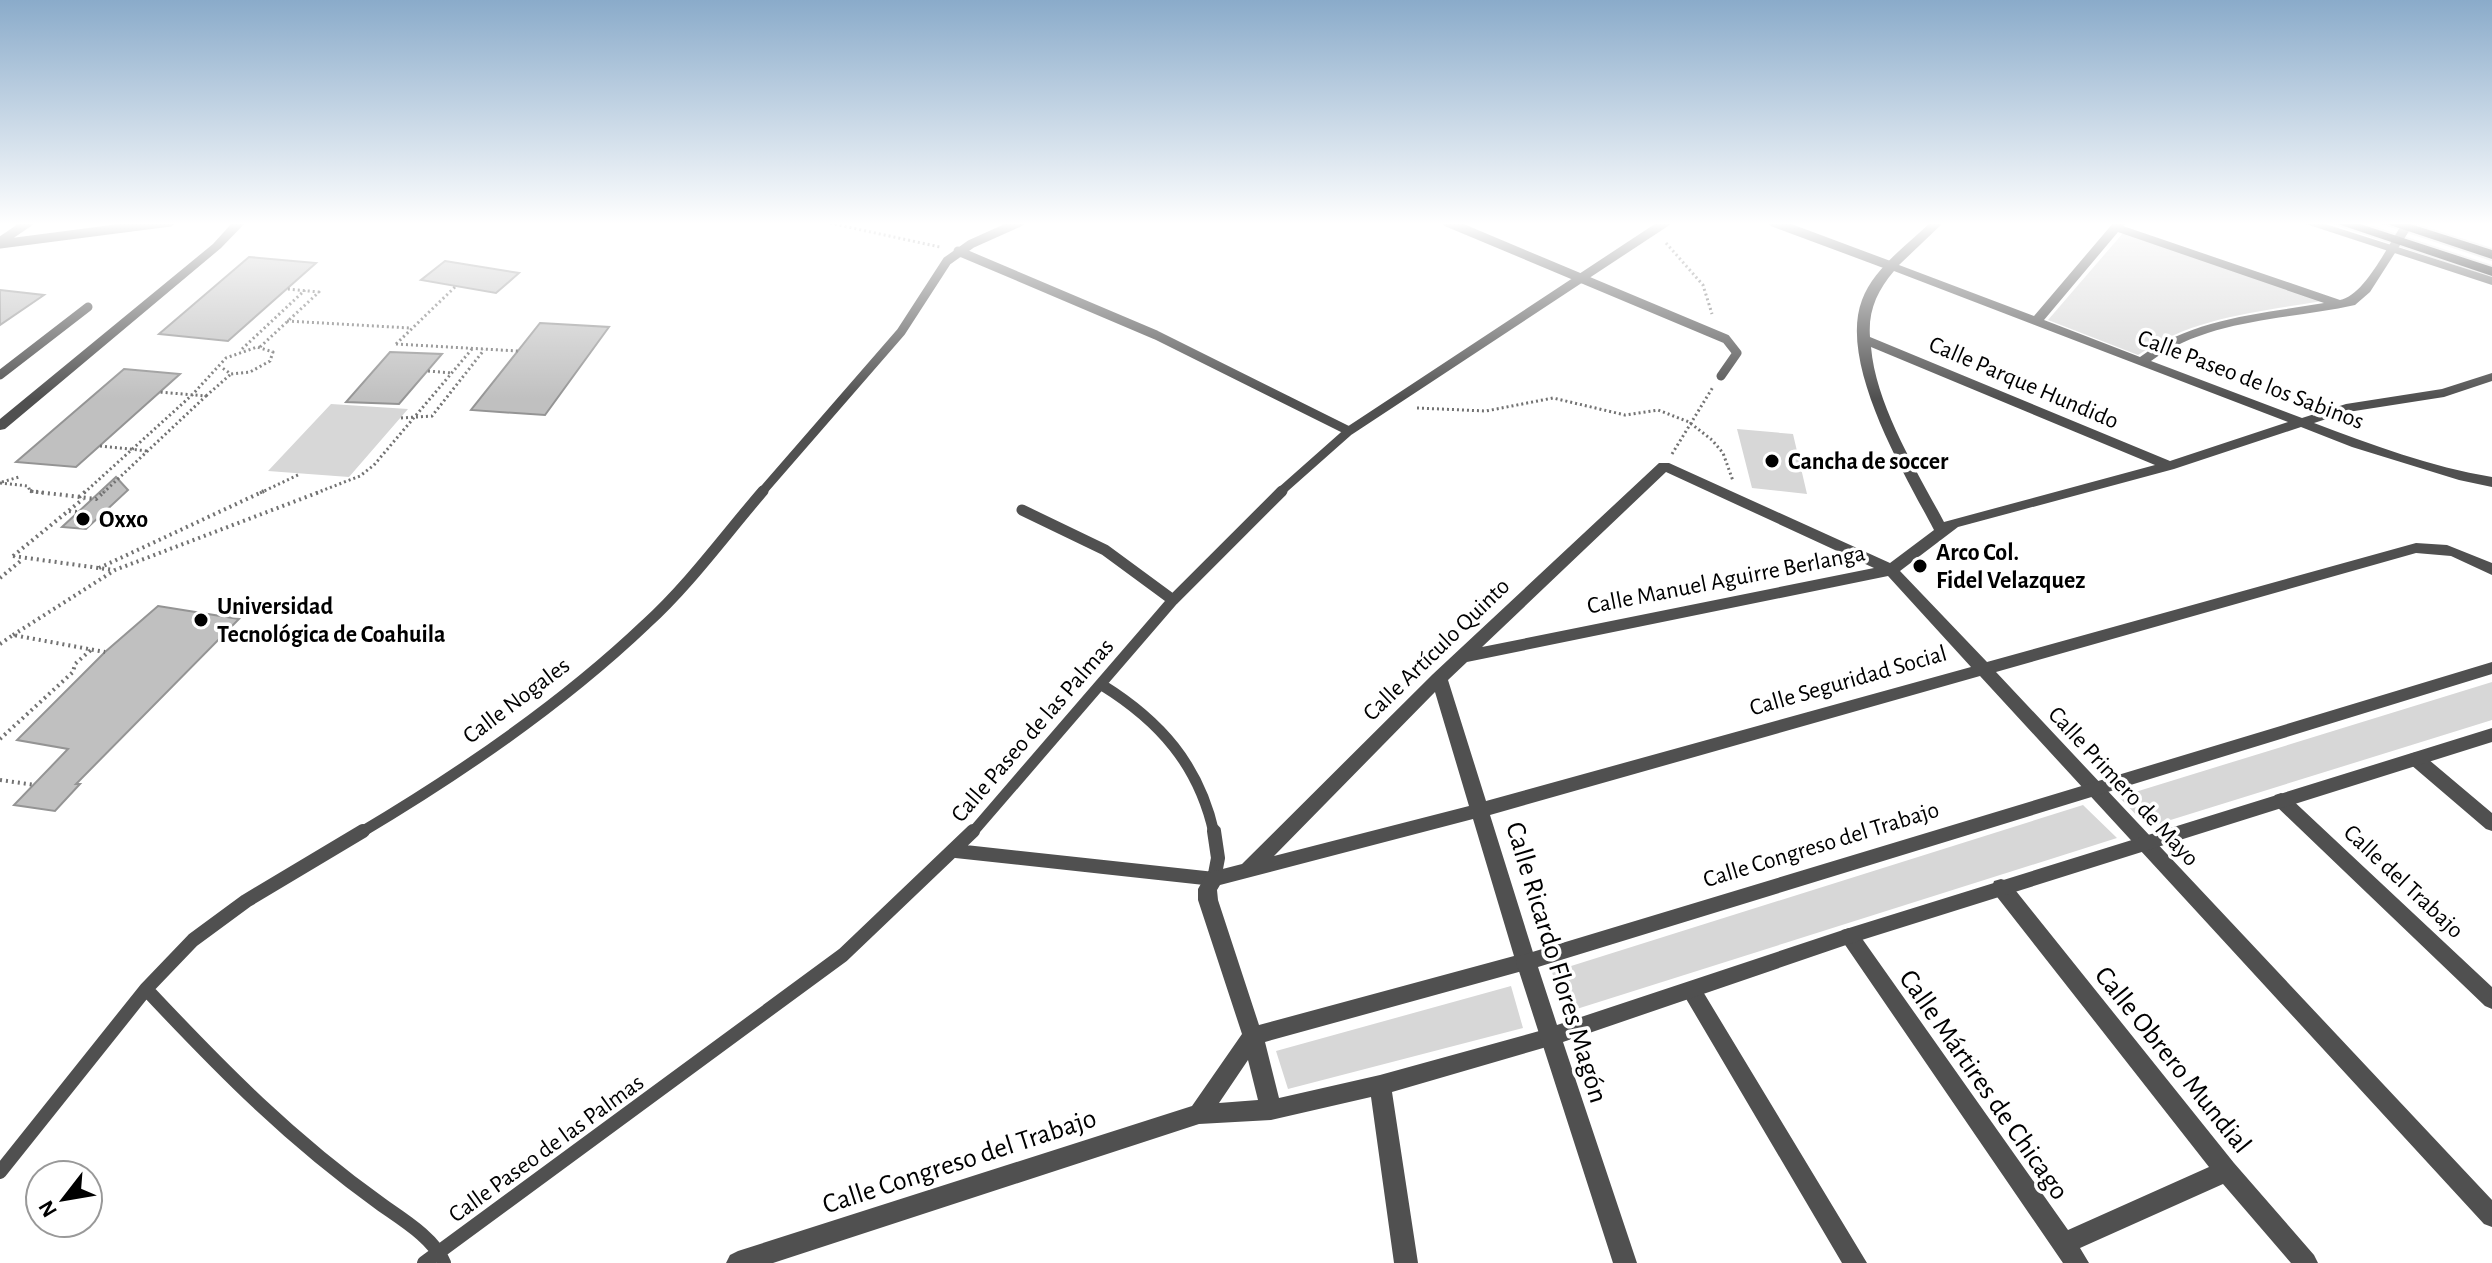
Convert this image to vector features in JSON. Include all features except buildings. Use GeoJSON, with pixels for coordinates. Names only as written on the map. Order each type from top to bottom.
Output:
{"type":"FeatureCollection","features":[{"type":"Feature","properties":{"kind":"street"},"geometry":{"type":"LineString","coordinates":[[0,426],[175,281]]}},
{"type":"Feature","properties":{"kind":"street"},"geometry":{"type":"LineString","coordinates":[[1881,281],[1868,299],[1862,319],[1870,375],[1890,432],[1941,530]]}},
{"type":"Feature","properties":{"kind":"street","name":"Calle Paseo de los Sabinos"},"geometry":{"type":"LineString","coordinates":[[1930,281],[2412,462],[2492,482]]}},
{"type":"Feature","properties":{"kind":"street"},"geometry":{"type":"LineString","coordinates":[[2036,321],[2070,281]]}},
{"type":"Feature","properties":{"kind":"street"},"geometry":{"type":"LineString","coordinates":[[2276,281],[2343,305]]}},
{"type":"Feature","properties":{"kind":"street"},"geometry":{"type":"LineString","coordinates":[[2142,361],[2166,344],[2208,327],[2343,305],[2366,289],[2371,281]]}},
{"type":"Feature","properties":{"kind":"street","name":"Calle Parque Hundido"},"geometry":{"type":"LineString","coordinates":[[1863,339],[2169,466]]}},
{"type":"Feature","properties":{"kind":"street","name":"Calle Manuel Aguirre Berlanga"},"geometry":{"type":"LineString","coordinates":[[1464,656],[1891,570],[1941,530],[1976,516],[2169,466],[2307,424],[2346,408],[2444,393],[2492,377]]}},
{"type":"Feature","properties":{"kind":"street","name":"Calle Primero de Mayo"},"geometry":{"type":"LineString","coordinates":[[1664,466],[1891,570],[2492,1216]]}},
{"type":"Feature","properties":{"kind":"street","name":"Calle Artículo Quinto"},"geometry":{"type":"LineString","coordinates":[[1247,871],[1439,678],[1664,466]]}},
{"type":"Feature","properties":{"kind":"street","name":"Calle Seguridad Social"},"geometry":{"type":"LineString","coordinates":[[1214,879],[1481,810],[1982,667],[2416,548],[2440,547],[2492,570]]}},
{"type":"Feature","properties":{"kind":"street","name":"Calle Congreso del Trabajo"},"geometry":{"type":"LineString","coordinates":[[1253,1036],[1526,962],[2492,668]]}},
{"type":"Feature","properties":{"kind":"street","name":"Calle Ricardo Flores Magón"},"geometry":{"type":"LineString","coordinates":[[1439,678],[1526,962],[1625,1263]]}},
{"type":"Feature","properties":{"kind":"street","name":"Calle Congreso del Trabajo"},"geometry":{"type":"LineString","coordinates":[[738,1263],[1199,1114],[1271,1110],[1380,1085],[1550,1037],[2001,887],[2492,735]]}},
{"type":"Feature","properties":{"kind":"street"},"geometry":{"type":"LineString","coordinates":[[2416,759],[2492,824]]}},
{"type":"Feature","properties":{"kind":"street","name":"Calle del Trabajo"},"geometry":{"type":"LineString","coordinates":[[2281,800],[2492,1000]]}},
{"type":"Feature","properties":{"kind":"street"},"geometry":{"type":"LineString","coordinates":[[1214,879],[1207,889],[1208,900],[1253,1036],[1271,1110]]}},
{"type":"Feature","properties":{"kind":"street","name":"Calle Obrero Mundial"},"geometry":{"type":"LineString","coordinates":[[2001,887],[2226,1171],[2306,1263]]}},
{"type":"Feature","properties":{"kind":"street","name":"Calle Mártires de Chicago"},"geometry":{"type":"LineString","coordinates":[[1849,936],[2070,1254]]}},
{"type":"Feature","properties":{"kind":"street"},"geometry":{"type":"LineString","coordinates":[[1692,991],[1855,1263]]}},
{"type":"Feature","properties":{"kind":"street"},"geometry":{"type":"LineString","coordinates":[[1199,1114],[1253,1036]]}},
{"type":"Feature","properties":{"kind":"street"},"geometry":{"type":"LineString","coordinates":[[1380,1085],[1406,1263]]}},
{"type":"Feature","properties":{"kind":"street"},"geometry":{"type":"LineString","coordinates":[[2070,1254],[2226,1171]]}},
{"type":"Feature","properties":{"kind":"lane","name":"Calle Nogales"},"geometry":{"type":"LineString","coordinates":[[0,1172],[146,989],[193,940],[246,901],[431,791],[568,692],[648,623],[850,394],[901,332],[932,281]]}},
{"type":"Feature","properties":{"kind":"lane"},"geometry":{"type":"LineString","coordinates":[[1032,281],[1138,324],[1275,390],[1349,431]]}},
{"type":"Feature","properties":{"kind":"lane","name":"Calle Paseo de las Palmas"},"geometry":{"type":"LineString","coordinates":[[424,1263],[442,1258],[843,955],[956,851],[1173,600],[1260,510],[1349,431],[1579,281]]}},
{"type":"Feature","properties":{"kind":"lane"},"geometry":{"type":"LineString","coordinates":[[1587,281],[1719,336],[1735,346],[1737,353],[1721,376]]}},
{"type":"Feature","properties":{"kind":"lane"},"geometry":{"type":"LineString","coordinates":[[0,375],[88,307]]}},
{"type":"Feature","properties":{"kind":"lane"},"geometry":{"type":"LineString","coordinates":[[1022,510],[1105,550],[1173,600]]}},
{"type":"Feature","properties":{"kind":"lane"},"geometry":{"type":"LineString","coordinates":[[956,851],[1214,879],[1218,871],[1218,855],[1213,825],[1188,761],[1169,734],[1147,714],[1102,685]]}},
{"type":"Feature","properties":{"kind":"lane"},"geometry":{"type":"LineString","coordinates":[[146,989],[250,1099],[329,1167],[398,1216],[442,1258]]}},
{"type":"Feature","properties":{"kind":"path"},"geometry":{"type":"LineString","coordinates":[[1699,281],[1719,336]]}},
{"type":"Feature","properties":{"kind":"path"},"geometry":{"type":"LineString","coordinates":[[456,286],[396,344],[518,351]]}},
{"type":"Feature","properties":{"kind":"path"},"geometry":{"type":"LineString","coordinates":[[260,347],[319,292],[288,289]]}},
{"type":"Feature","properties":{"kind":"path"},"geometry":{"type":"LineString","coordinates":[[115,570],[13,556],[69,511],[221,367],[226,358],[242,350],[305,290]]}},
{"type":"Feature","properties":{"kind":"path"},"geometry":{"type":"LineString","coordinates":[[287,321],[410,328]]}},
{"type":"Feature","properties":{"kind":"path"},"geometry":{"type":"LineString","coordinates":[[19,477],[0,483],[96,499],[231,374],[250,372],[270,361],[273,352],[260,347],[242,350]]}},
{"type":"Feature","properties":{"kind":"path"},"geometry":{"type":"LineString","coordinates":[[0,644],[115,570],[350,481],[371,469],[472,349]]}},
{"type":"Feature","properties":{"kind":"path"},"geometry":{"type":"LineString","coordinates":[[401,418],[432,416],[484,350]]}},
{"type":"Feature","properties":{"kind":"path"},"geometry":{"type":"LineString","coordinates":[[221,367],[231,374]]}},
{"type":"Feature","properties":{"kind":"path"},"geometry":{"type":"LineString","coordinates":[[428,371],[452,373]]}},
{"type":"Feature","properties":{"kind":"path"},"geometry":{"type":"LineString","coordinates":[[1664,466],[1689,422],[1721,376]]}},
{"type":"Feature","properties":{"kind":"path"},"geometry":{"type":"LineString","coordinates":[[159,392],[206,396]]}},
{"type":"Feature","properties":{"kind":"path"},"geometry":{"type":"LineString","coordinates":[[1378,412],[1435,407],[1486,411],[1553,398],[1625,415],[1658,410],[1689,422],[1723,453],[1736,499]]}},
{"type":"Feature","properties":{"kind":"path"},"geometry":{"type":"LineString","coordinates":[[100,446],[148,451]]}},
{"type":"Feature","properties":{"kind":"path"},"geometry":{"type":"LineString","coordinates":[[99,568],[300,474]]}},
{"type":"Feature","properties":{"kind":"path"},"geometry":{"type":"LineString","coordinates":[[69,511],[78,512]]}},
{"type":"Feature","properties":{"kind":"path"},"geometry":{"type":"LineString","coordinates":[[0,578],[23,559]]}},
{"type":"Feature","properties":{"kind":"path"},"geometry":{"type":"LineString","coordinates":[[13,635],[105,652]]}},
{"type":"Feature","properties":{"kind":"path"},"geometry":{"type":"LineString","coordinates":[[0,739],[73,672],[75,664],[92,649]]}},
{"type":"Feature","properties":{"kind":"path"},"geometry":{"type":"LineString","coordinates":[[0,780],[35,785]]}},
{"type":"Feature","properties":{"kind":"shaded area"},"geometry":{"type":"Polygon","coordinates":[[[2082,281],[2263,281],[2322,301],[2204,324],[2159,342],[2138,355],[2048,320],[2082,281]]]}},
{"type":"Feature","properties":{"kind":"shaded area"},"geometry":{"type":"Polygon","coordinates":[[[331,404],[408,409],[349,477],[268,471],[331,404]]]}},
{"type":"Feature","properties":{"kind":"shaded area","name":"Cancha de soccer"},"geometry":{"type":"Polygon","coordinates":[[[1737,429],[1793,434],[1807,494],[1752,488],[1737,429]]]}},
{"type":"Feature","properties":{"kind":"shaded area"},"geometry":{"type":"Polygon","coordinates":[[[2492,682],[2492,720],[2148,827],[2119,797],[2492,682]]]}},
{"type":"Feature","properties":{"kind":"shaded area"},"geometry":{"type":"Polygon","coordinates":[[[2083,805],[2117,838],[1564,1013],[1552,972],[2083,805]]]}},
{"type":"Feature","properties":{"kind":"shaded area"},"geometry":{"type":"Polygon","coordinates":[[[1511,986],[1523,1028],[1288,1089],[1276,1051],[1511,986]]]}},
{"type":"Feature","properties":{"kind":"place","name":"Cancha de soccer"},"geometry":{"type":"Point","coordinates":[1772,461]}},
{"type":"Feature","properties":{"kind":"place","name":"Oxxo"},"geometry":{"type":"Point","coordinates":[83,519]}},
{"type":"Feature","properties":{"kind":"place","name":"Arco Col. Fidel Velazquez"},"geometry":{"type":"Point","coordinates":[1920,566]}},
{"type":"Feature","properties":{"kind":"place","name":"Universidad Tecnológica de Coahuila"},"geometry":{"type":"Point","coordinates":[201,620]}}]}
